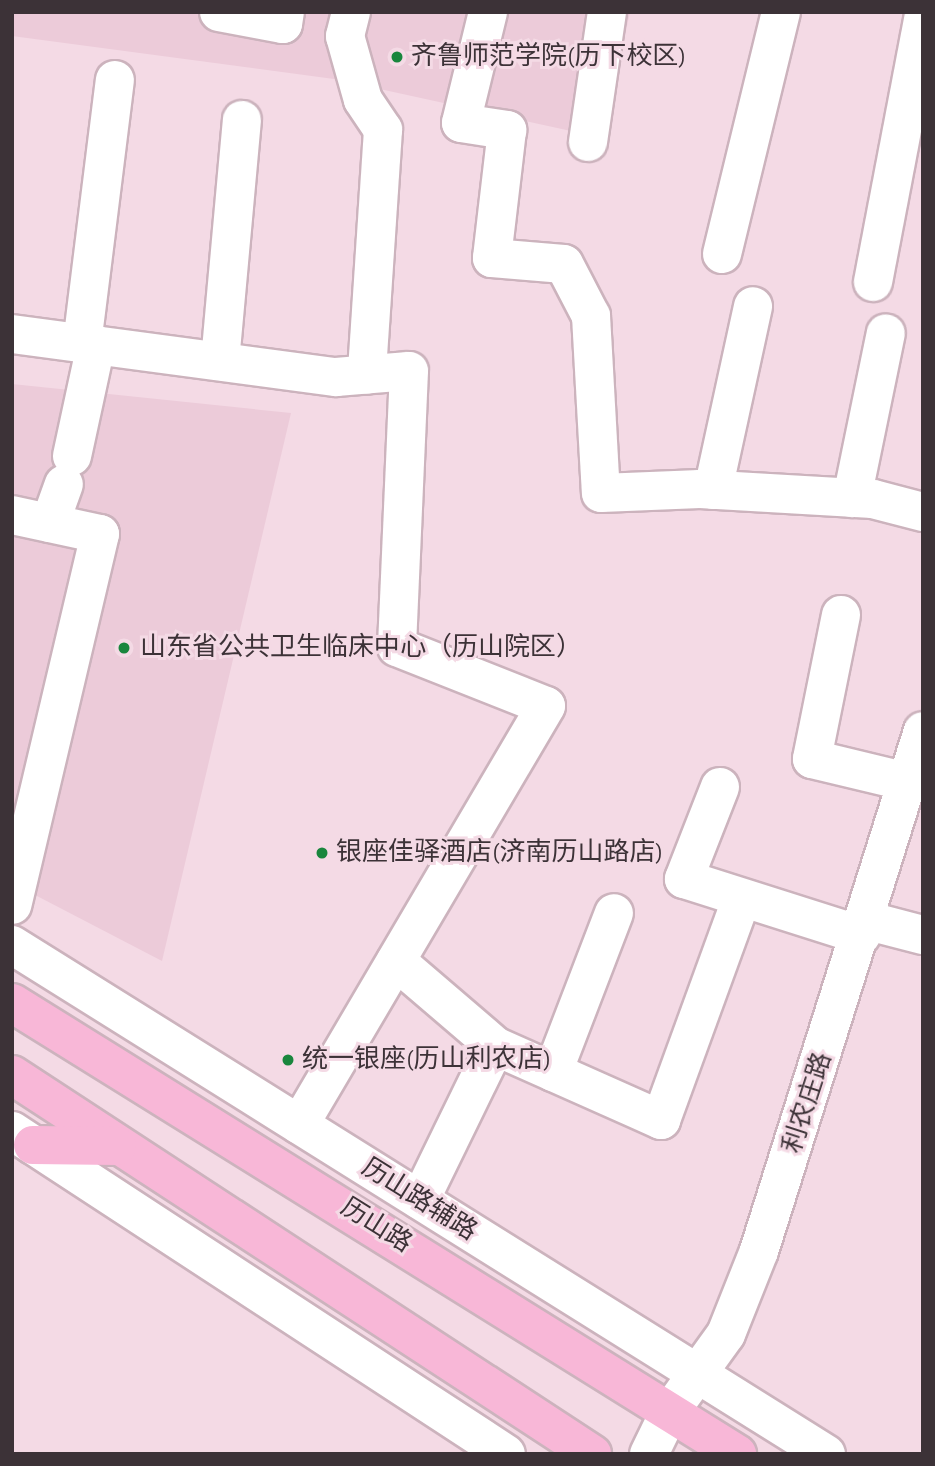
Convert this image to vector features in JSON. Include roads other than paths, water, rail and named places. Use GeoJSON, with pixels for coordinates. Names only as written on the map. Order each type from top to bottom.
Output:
{"type":"FeatureCollection","features":[{"type":"Feature","properties":{"kind":"main road","name":"历山路"},"geometry":{"type":"LineString","coordinates":[[12,1003],[737,1454]]}},
{"type":"Feature","properties":{"kind":"main road"},"geometry":{"type":"LineString","coordinates":[[12,1075],[592,1454]]}},
{"type":"Feature","properties":{"kind":"main road"},"geometry":{"type":"LineString","coordinates":[[22,1138],[117,1146]]}},
{"type":"Feature","properties":{"kind":"street"},"geometry":{"type":"LineString","coordinates":[[219,12],[284,18]]}},
{"type":"Feature","properties":{"kind":"street"},"geometry":{"type":"LineString","coordinates":[[351,12],[345,36],[363,100],[383,130],[367,374]]}},
{"type":"Feature","properties":{"kind":"street"},"geometry":{"type":"LineString","coordinates":[[488,12],[461,122],[507,130],[492,258],[564,264],[591,316],[601,493],[713,490],[852,498],[923,512]]}},
{"type":"Feature","properties":{"kind":"street"},"geometry":{"type":"LineString","coordinates":[[588,142],[607,12]]}},
{"type":"Feature","properties":{"kind":"street"},"geometry":{"type":"LineString","coordinates":[[722,254],[781,12]]}},
{"type":"Feature","properties":{"kind":"street"},"geometry":{"type":"LineString","coordinates":[[873,282],[923,21],[897,12]]}},
{"type":"Feature","properties":{"kind":"street"},"geometry":{"type":"LineString","coordinates":[[50,523],[68,470],[89,344],[115,80]]}},
{"type":"Feature","properties":{"kind":"street"},"geometry":{"type":"LineString","coordinates":[[220,361],[242,120]]}},
{"type":"Feature","properties":{"kind":"street"},"geometry":{"type":"LineString","coordinates":[[713,490],[753,306]]}},
{"type":"Feature","properties":{"kind":"street"},"geometry":{"type":"LineString","coordinates":[[852,498],[886,333]]}},
{"type":"Feature","properties":{"kind":"street"},"geometry":{"type":"LineString","coordinates":[[12,334],[336,377],[409,371],[397,647],[545,706],[299,1125]]}},
{"type":"Feature","properties":{"kind":"street"},"geometry":{"type":"LineString","coordinates":[[12,515],[100,534],[12,905]]}},
{"type":"Feature","properties":{"kind":"street"},"geometry":{"type":"LineString","coordinates":[[841,615],[812,759],[908,782]]}},
{"type":"Feature","properties":{"kind":"street","name":"利农庄路"},"geometry":{"type":"LineString","coordinates":[[649,1454],[669,1413],[726,1334],[759,1251],[923,731]]}},
{"type":"Feature","properties":{"kind":"street"},"geometry":{"type":"LineString","coordinates":[[720,787],[684,879],[742,898],[863,928],[923,935]]}},
{"type":"Feature","properties":{"kind":"street"},"geometry":{"type":"LineString","coordinates":[[396,961],[495,1046],[661,1121],[742,898]]}},
{"type":"Feature","properties":{"kind":"street"},"geometry":{"type":"LineString","coordinates":[[553,1072],[614,913]]}},
{"type":"Feature","properties":{"kind":"street","name":"历山路辅路"},"geometry":{"type":"LineString","coordinates":[[12,945],[826,1454]]}},
{"type":"Feature","properties":{"kind":"street"},"geometry":{"type":"LineString","coordinates":[[420,1200],[495,1046]]}},
{"type":"Feature","properties":{"kind":"street"},"geometry":{"type":"LineString","coordinates":[[22,1138],[506,1454]]}},
{"type":"Feature","properties":{"kind":"place","name":"齐鲁师范学院(历下校区)"},"geometry":{"type":"Point","coordinates":[397,57]}},
{"type":"Feature","properties":{"kind":"place","name":"山东省公共卫生临床中心（历山院区）"},"geometry":{"type":"Point","coordinates":[124,648]}},
{"type":"Feature","properties":{"kind":"place","name":"银座佳驿酒店(济南历山路店)"},"geometry":{"type":"Point","coordinates":[322,853]}},
{"type":"Feature","properties":{"kind":"place","name":"统一银座(历山利农店)"},"geometry":{"type":"Point","coordinates":[288,1060]}}]}
